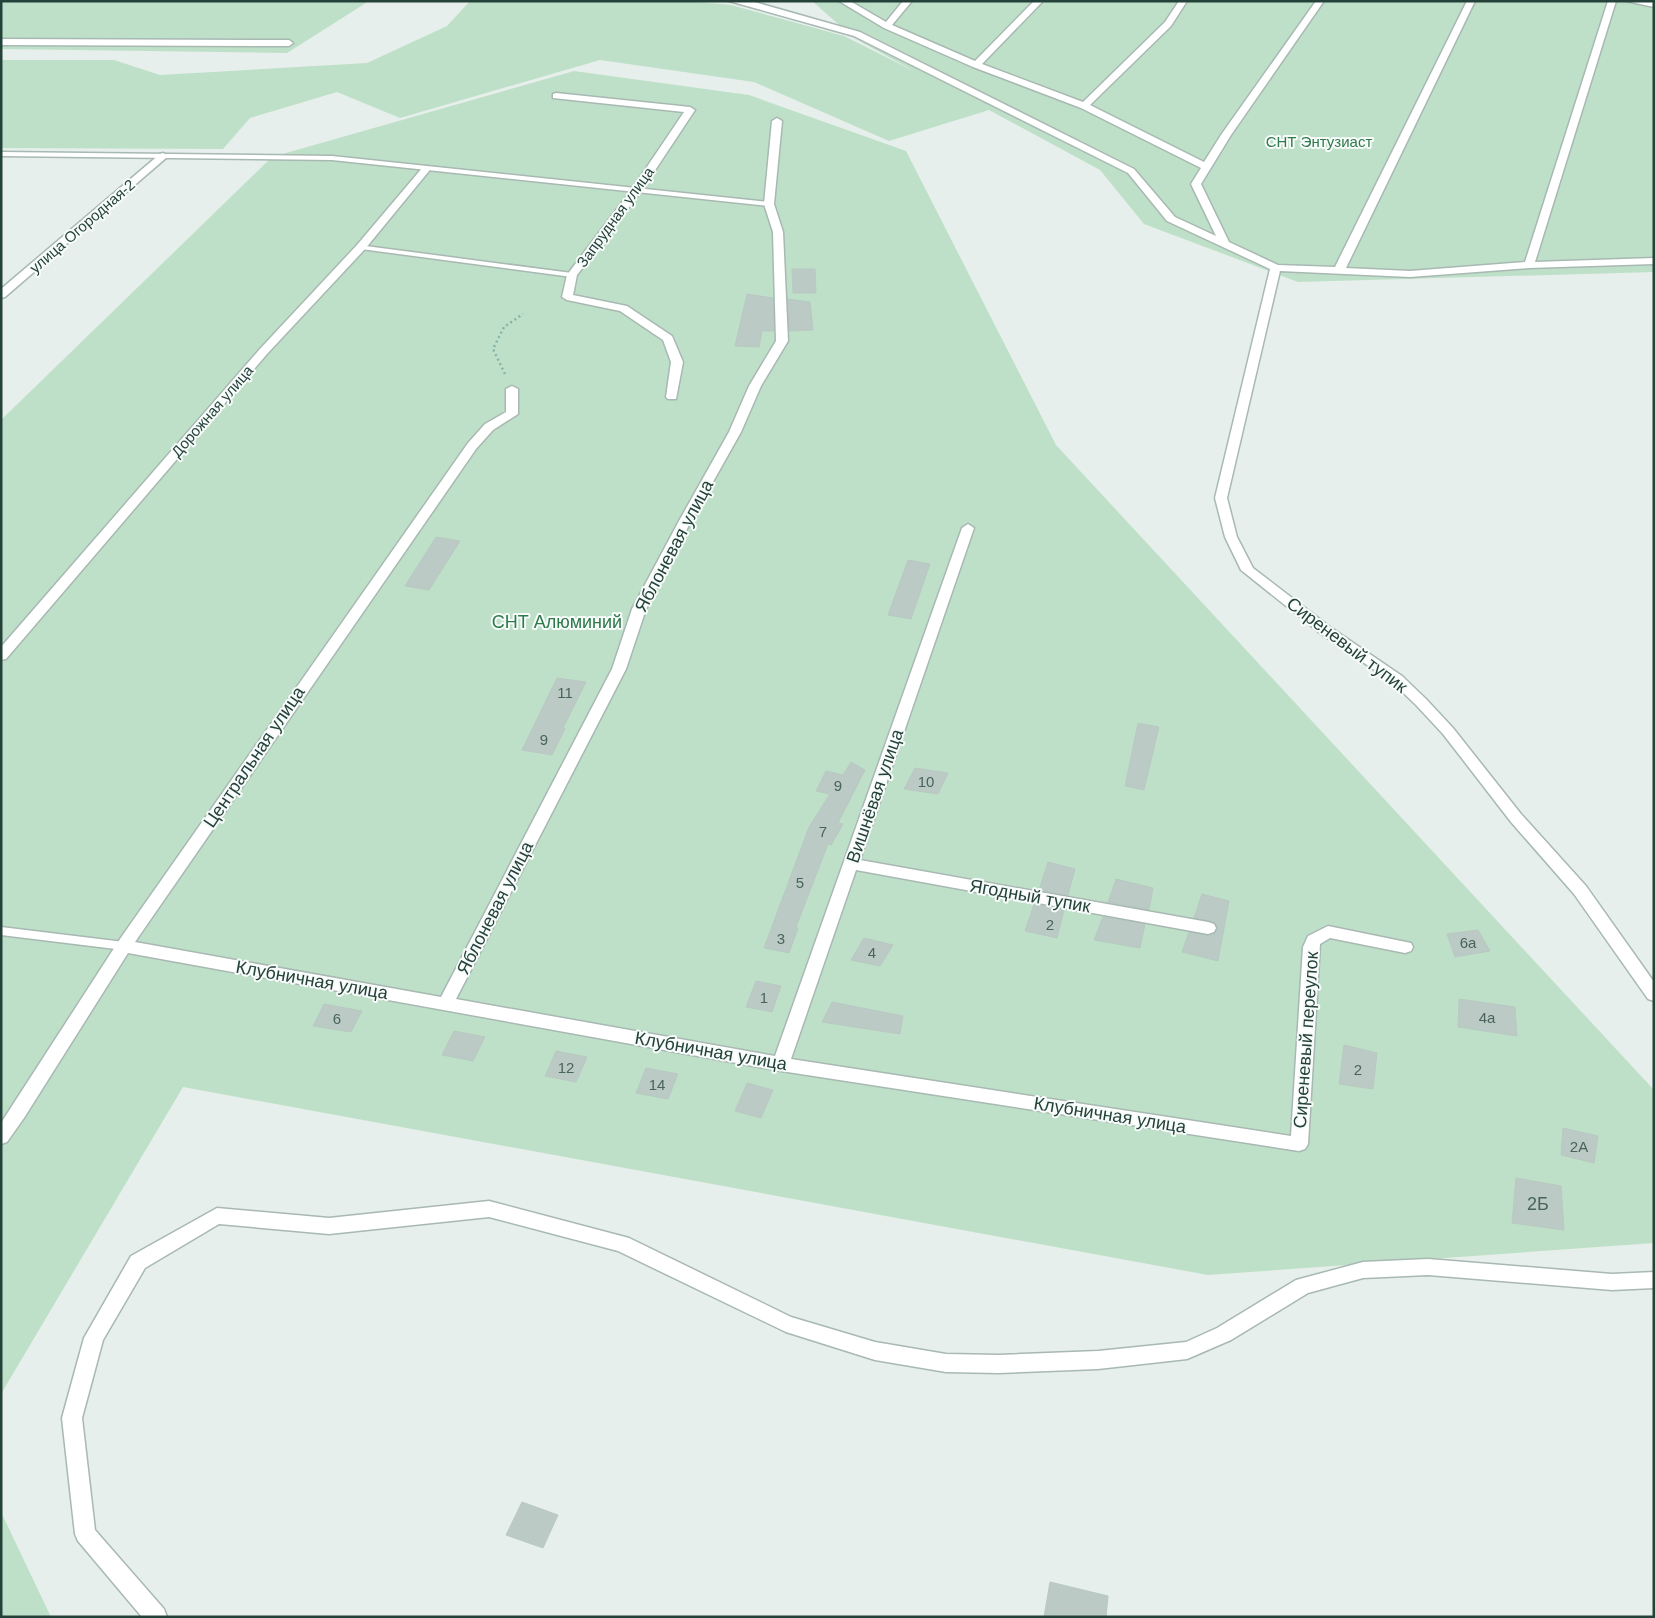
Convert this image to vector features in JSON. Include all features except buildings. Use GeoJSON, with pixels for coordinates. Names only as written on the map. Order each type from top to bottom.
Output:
{"type":"FeatureCollection","features":[{"type":"Feature","properties":{"kind":"street"},"geometry":{"type":"LineString","coordinates":[[733,1],[744,2],[857,34],[1131,171],[1171,219],[1276,268],[1410,274],[1529,265],[1654,262]]}},
{"type":"Feature","properties":{"kind":"street"},"geometry":{"type":"LineString","coordinates":[[842,1],[887,26],[976,65],[1084,106],[1206,167]]}},
{"type":"Feature","properties":{"kind":"street"},"geometry":{"type":"LineString","coordinates":[[887,26],[908,1]]}},
{"type":"Feature","properties":{"kind":"street"},"geometry":{"type":"LineString","coordinates":[[976,65],[1039,1]]}},
{"type":"Feature","properties":{"kind":"street"},"geometry":{"type":"LineString","coordinates":[[1084,106],[1168,24],[1183,1]]}},
{"type":"Feature","properties":{"kind":"street"},"geometry":{"type":"LineString","coordinates":[[1225,244],[1196,184],[1226,135],[1320,1]]}},
{"type":"Feature","properties":{"kind":"street"},"geometry":{"type":"LineString","coordinates":[[1339,271],[1471,1]]}},
{"type":"Feature","properties":{"kind":"street"},"geometry":{"type":"LineString","coordinates":[[1529,265],[1612,1]]}},
{"type":"Feature","properties":{"kind":"street"},"geometry":{"type":"LineString","coordinates":[[1630,1],[1654,5]]}},
{"type":"Feature","properties":{"kind":"street"},"geometry":{"type":"LineString","coordinates":[[1,42],[289,43]]}},
{"type":"Feature","properties":{"kind":"street","name":"Запрудная улица"},"geometry":{"type":"LineString","coordinates":[[556,96],[690,110],[636,191],[572,275],[567,297],[623,308],[668,338],[677,362],[672,397]]}},
{"type":"Feature","properties":{"kind":"street","name":"Яблоневая улица"},"geometry":{"type":"LineString","coordinates":[[445,1004],[619,669],[644,600],[685,521],[735,432],[756,386],[782,341],[778,232],[769,204],[776,121]]}},
{"type":"Feature","properties":{"kind":"street","name":"улица Огородная-2"},"geometry":{"type":"LineString","coordinates":[[1,295],[163,156]]}},
{"type":"Feature","properties":{"kind":"street","name":"Дорожная улица"},"geometry":{"type":"LineString","coordinates":[[1,656],[263,352],[361,247],[426,169]]}},
{"type":"Feature","properties":{"kind":"street","name":"Сиреневый тупик"},"geometry":{"type":"LineString","coordinates":[[1276,268],[1221,498],[1230,537],[1248,570],[1324,630],[1397,679],[1448,731],[1516,818],[1580,890],[1654,995]]}},
{"type":"Feature","properties":{"kind":"street","name":"Центральная улица"},"geometry":{"type":"LineString","coordinates":[[1,1137],[30,1096],[124,946],[349,618],[472,446],[490,427],[512,414],[512,388]]}},
{"type":"Feature","properties":{"kind":"street","name":"Вишнёвая улица"},"geometry":{"type":"LineString","coordinates":[[780,1064],[968,528]]}},
{"type":"Feature","properties":{"kind":"street","name":"Ягодный тупик"},"geometry":{"type":"LineString","coordinates":[[851,864],[1208,928]]}},
{"type":"Feature","properties":{"kind":"street","name":"Сиреневый переулок"},"geometry":{"type":"LineString","coordinates":[[1299,1144],[1311,947],[1314,940],[1328,932],[1405,947]]}},
{"type":"Feature","properties":{"kind":"street","name":"Клубничная улица"},"geometry":{"type":"LineString","coordinates":[[124,946],[780,1064],[1299,1144]]}},
{"type":"Feature","properties":{"kind":"street"},"geometry":{"type":"LineString","coordinates":[[156,1617],[86,1534],[72,1418],[94,1338],[138,1262],[217,1216],[329,1226],[489,1210],[622,1244],[786,1324],[875,1351],[946,1363],[999,1364],[1098,1360],[1187,1350],[1224,1334],[1303,1286],[1364,1270],[1428,1267],[1612,1282],[1654,1280]]}},
{"type":"Feature","properties":{"kind":"lane"},"geometry":{"type":"LineString","coordinates":[[1,154],[332,158],[769,204]]}},
{"type":"Feature","properties":{"kind":"lane"},"geometry":{"type":"LineString","coordinates":[[361,247],[572,275]]}},
{"type":"Feature","properties":{"kind":"lane"},"geometry":{"type":"LineString","coordinates":[[1,931],[124,946]]}},
{"type":"Feature","properties":{"kind":"path"},"geometry":{"type":"LineString","coordinates":[[512,388],[493,349],[497,336],[505,324],[523,314]]}},
{"type":"Feature","properties":{"kind":"green space"},"geometry":{"type":"Polygon","coordinates":[[[1,1],[369,1],[287,53],[1,49],[1,1]]]}},
{"type":"Feature","properties":{"kind":"green space","name":"СНТ Энтузиаст"},"geometry":{"type":"Polygon","coordinates":[[[470,1],[688,1],[731,5],[844,36],[916,72],[854,38],[812,1],[1654,1],[1654,272],[1298,282],[1144,224],[1100,170],[989,110],[889,141],[754,82],[600,60],[400,118],[337,92],[250,118],[223,149],[1,148],[1,60],[114,60],[160,75],[367,63],[447,26],[470,1]]]}},
{"type":"Feature","properties":{"kind":"green space","name":"СНТ Алюминий"},"geometry":{"type":"Polygon","coordinates":[[[574,71],[749,95],[906,151],[1056,445],[1654,1090],[1654,1243],[1208,1275],[183,1087],[1,1394],[1,420],[272,157],[574,71]]]}},
{"type":"Feature","properties":{"kind":"green space"},"geometry":{"type":"Polygon","coordinates":[[[1,1512],[51,1617],[1,1617],[1,1512]]]}}]}
